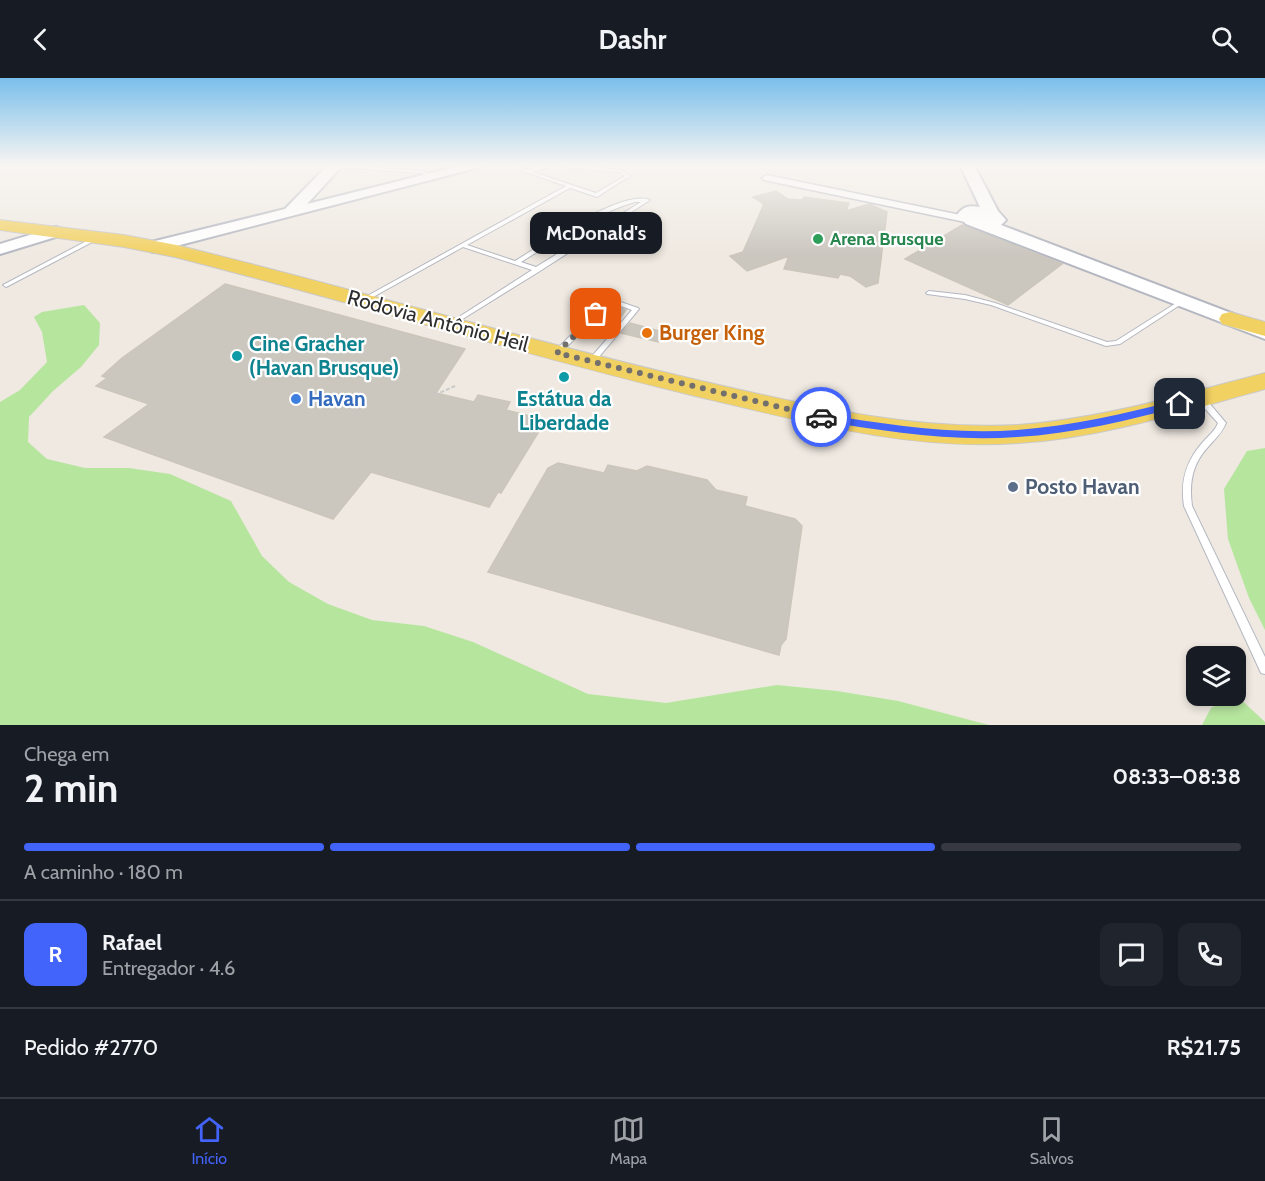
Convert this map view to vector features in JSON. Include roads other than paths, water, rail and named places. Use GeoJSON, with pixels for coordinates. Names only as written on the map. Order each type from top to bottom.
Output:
{"type":"FeatureCollection","features":[{"type":"Feature","properties":{"kind":"main road","name":"Rodovia Antônio Heil"},"geometry":{"type":"LineString","coordinates":[[0,225],[153,247],[591,362],[846,423],[930,433],[1016,434],[1057,430],[1265,381]]}},
{"type":"Feature","properties":{"kind":"main road"},"geometry":{"type":"LineString","coordinates":[[1236,321],[1265,331]]}},
{"type":"Feature","properties":{"kind":"main road"},"geometry":{"type":"LineString","coordinates":[[1236,321],[1265,343]]}},
{"type":"Feature","properties":{"kind":"main road","name":"Rodovia Antônio Heil"},"geometry":{"type":"LineString","coordinates":[[1229,391],[1265,368]]}},
{"type":"Feature","properties":{"kind":"street"},"geometry":{"type":"LineString","coordinates":[[290,213],[307,195]]}},
{"type":"Feature","properties":{"kind":"street"},"geometry":{"type":"LineString","coordinates":[[153,247],[361,195]]}},
{"type":"Feature","properties":{"kind":"street"},"geometry":{"type":"LineString","coordinates":[[850,195],[946,215],[981,215]]}},
{"type":"Feature","properties":{"kind":"street"},"geometry":{"type":"LineString","coordinates":[[968,195],[981,215],[1023,239],[1236,321]]}},
{"type":"Feature","properties":{"kind":"street"},"geometry":{"type":"LineString","coordinates":[[975,195],[981,215]]}},
{"type":"Feature","properties":{"kind":"street"},"geometry":{"type":"LineString","coordinates":[[0,249],[56,232]]}},
{"type":"Feature","properties":{"kind":"lane"},"geometry":{"type":"LineString","coordinates":[[361,301],[553,195]]}},
{"type":"Feature","properties":{"kind":"lane"},"geometry":{"type":"LineString","coordinates":[[450,325],[647,200],[632,198],[578,225],[517,262]]}},
{"type":"Feature","properties":{"kind":"lane"},"geometry":{"type":"LineString","coordinates":[[6,285],[97,238]]}},
{"type":"Feature","properties":{"kind":"lane"},"geometry":{"type":"LineString","coordinates":[[462,245],[538,270]]}},
{"type":"Feature","properties":{"kind":"lane"},"geometry":{"type":"LineString","coordinates":[[929,293],[965,297],[993,304],[1106,344],[1118,343],[1183,300]]}},
{"type":"Feature","properties":{"kind":"lane"},"geometry":{"type":"LineString","coordinates":[[557,353],[609,300],[636,309],[591,362]]}},
{"type":"Feature","properties":{"kind":"lane"},"geometry":{"type":"LineString","coordinates":[[1200,398],[1222,423],[1220,430],[1204,446],[1188,471],[1184,487],[1188,506],[1265,669]]}},
{"type":"Feature","properties":{"kind":"place","name":"Arena Brusque"},"geometry":{"type":"Point","coordinates":[818,239]}},
{"type":"Feature","properties":{"kind":"place","name":"McDonald's"},"geometry":{"type":"Point","coordinates":[596,314]}},
{"type":"Feature","properties":{"kind":"place","name":"Burger King"},"geometry":{"type":"Point","coordinates":[647,333]}},
{"type":"Feature","properties":{"kind":"place","name":"Cine Gracher (Havan Brusque)"},"geometry":{"type":"Point","coordinates":[237,356]}},
{"type":"Feature","properties":{"kind":"place","name":"Estátua da Liberdade"},"geometry":{"type":"Point","coordinates":[564,377]}},
{"type":"Feature","properties":{"kind":"place","name":"Havan"},"geometry":{"type":"Point","coordinates":[296,399]}},
{"type":"Feature","properties":{"kind":"place","name":"Posto Havan"},"geometry":{"type":"Point","coordinates":[1013,487]}}]}
